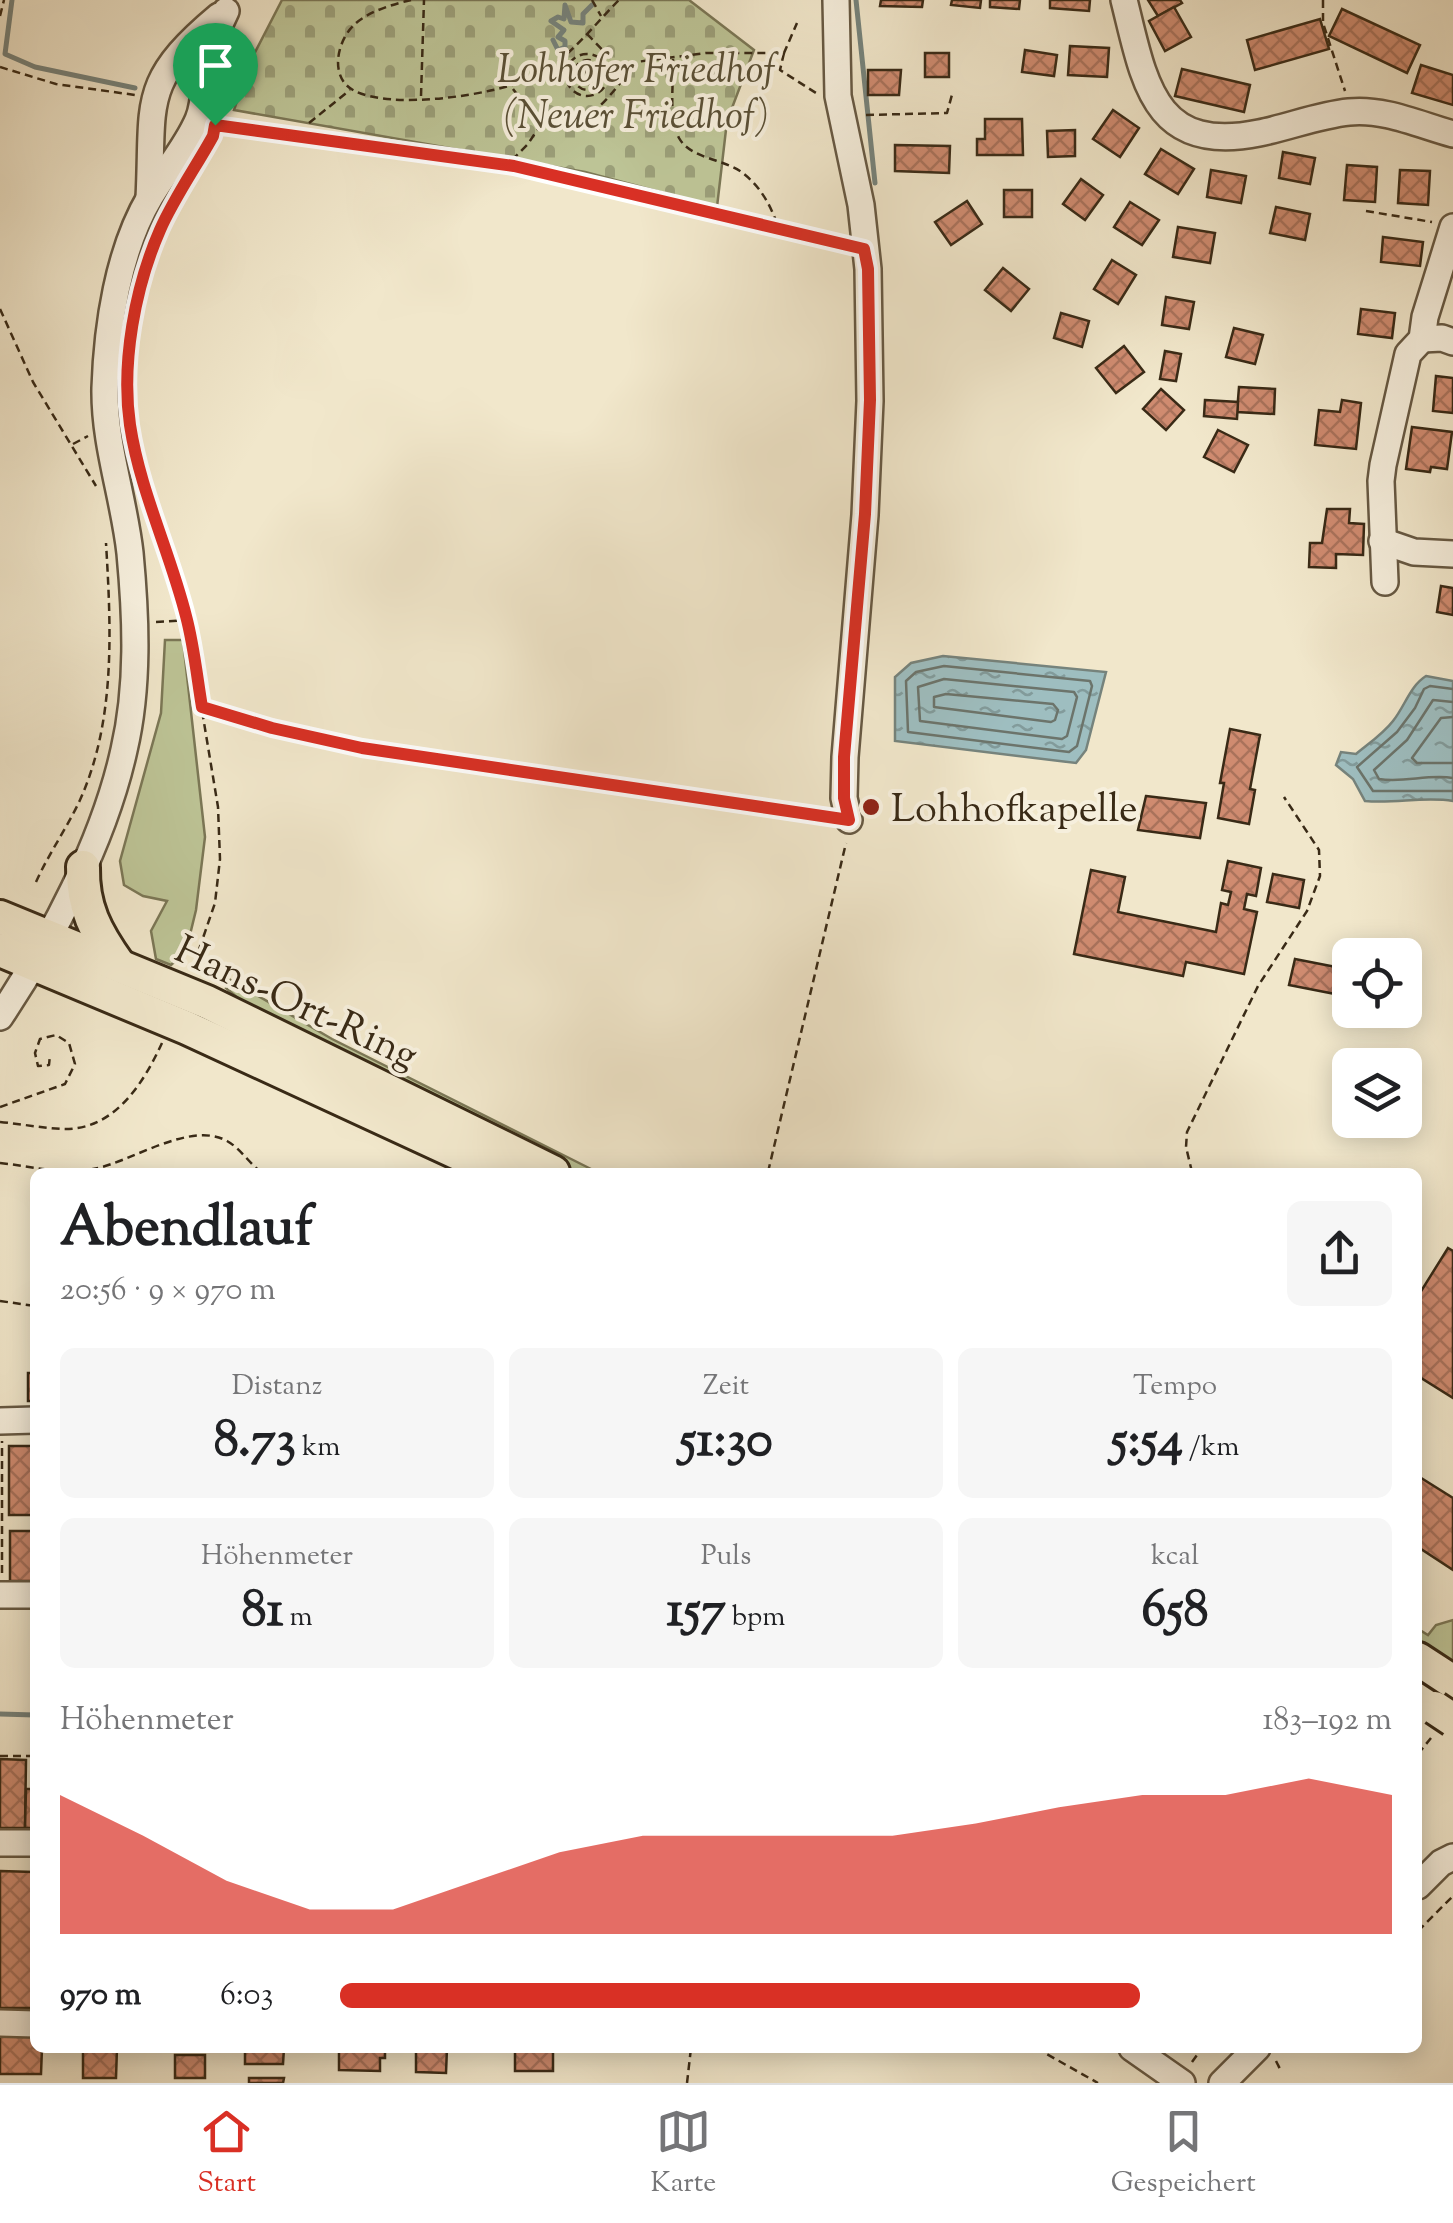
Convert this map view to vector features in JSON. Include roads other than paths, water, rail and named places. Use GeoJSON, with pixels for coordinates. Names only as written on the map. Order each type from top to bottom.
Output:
{"type":"FeatureCollection","features":[{"type":"Feature","properties":{"kind":"main road"},"geometry":{"type":"LineString","coordinates":[[82,867],[87,913],[119,964]]}},
{"type":"Feature","properties":{"kind":"main road","name":"Hans-Ort-Ring"},"geometry":{"type":"LineString","coordinates":[[0,917],[42,950],[187,1028],[491,1168]]}},
{"type":"Feature","properties":{"kind":"main road","name":"Hans-Ort-Ring"},"geometry":{"type":"LineString","coordinates":[[0,950],[42,950],[119,964],[207,1002],[545,1168]]}},
{"type":"Feature","properties":{"kind":"main road"},"geometry":{"type":"LineString","coordinates":[[1422,1669],[1438,1709]]}},
{"type":"Feature","properties":{"kind":"street"},"geometry":{"type":"LineString","coordinates":[[836,0],[838,96],[849,115],[868,269],[870,400],[865,514],[844,757],[844,798],[849,820]]}},
{"type":"Feature","properties":{"kind":"street"},"geometry":{"type":"LineString","coordinates":[[1124,0],[1148,90],[1168,115],[1188,129],[1230,138],[1352,112],[1384,114],[1453,134]]}},
{"type":"Feature","properties":{"kind":"street"},"geometry":{"type":"LineString","coordinates":[[149,198],[152,100],[164,72],[184,46],[232,5]]}},
{"type":"Feature","properties":{"kind":"street"},"geometry":{"type":"LineString","coordinates":[[0,1017],[42,950],[82,867],[106,810],[125,749],[132,702],[135,622],[130,550],[109,438],[105,390],[110,333],[128,249],[149,198],[172,167],[199,118],[211,43],[232,5]]}},
{"type":"Feature","properties":{"kind":"street"},"geometry":{"type":"LineString","coordinates":[[1384,582],[1381,481],[1408,354],[1422,339],[1444,225]]}},
{"type":"Feature","properties":{"kind":"street"},"geometry":{"type":"LineString","coordinates":[[1422,339],[1453,342]]}},
{"type":"Feature","properties":{"kind":"street"},"geometry":{"type":"LineString","coordinates":[[1382,542],[1414,552],[1453,554]]}},
{"type":"Feature","properties":{"kind":"street"},"geometry":{"type":"LineString","coordinates":[[1,1421],[30,1420]]}},
{"type":"Feature","properties":{"kind":"street"},"geometry":{"type":"LineString","coordinates":[[1,1595],[30,1595]]}},
{"type":"Feature","properties":{"kind":"street"},"geometry":{"type":"LineString","coordinates":[[1422,1882],[1447,1860],[1453,1840]]}},
{"type":"Feature","properties":{"kind":"street"},"geometry":{"type":"LineString","coordinates":[[0,1843],[30,1844]]}},
{"type":"Feature","properties":{"kind":"street"},"geometry":{"type":"LineString","coordinates":[[0,2023],[30,2024]]}},
{"type":"Feature","properties":{"kind":"street"},"geometry":{"type":"LineString","coordinates":[[1144,2053],[1182,2083]]}},
{"type":"Feature","properties":{"kind":"street"},"geometry":{"type":"LineString","coordinates":[[1222,2083],[1264,2053]]}},
{"type":"Feature","properties":{"kind":"water"},"geometry":{"type":"Polygon","coordinates":[[[943,656],[1106,672],[1086,750],[1076,763],[895,741],[895,677],[911,663],[943,656]]]}},
{"type":"Feature","properties":{"kind":"water"},"geometry":{"type":"Polygon","coordinates":[[[1426,676],[1453,681],[1453,801],[1365,801],[1353,779],[1336,765],[1341,752],[1356,754],[1380,735],[1426,676]]]}},
{"type":"Feature","properties":{"kind":"waterway"},"geometry":{"type":"LineString","coordinates":[[12,0],[5,54],[35,67],[135,88]]}},
{"type":"Feature","properties":{"kind":"waterway"},"geometry":{"type":"LineString","coordinates":[[856,0],[875,183]]}},
{"type":"Feature","properties":{"kind":"waterway"},"geometry":{"type":"LineString","coordinates":[[553,40],[558,50],[565,47],[565,41],[558,37],[564,30],[551,21],[564,19],[565,5],[571,22],[583,23],[583,14],[592,5]]}},
{"type":"Feature","properties":{"kind":"waterway"},"geometry":{"type":"LineString","coordinates":[[0,1714],[30,1715]]}},
{"type":"Feature","properties":{"kind":"place","name":"Lohhofkapelle"},"geometry":{"type":"Point","coordinates":[871,807]}},
{"type":"Feature","properties":{"kind":"park label","name":"Lohhofer Friedhof (Neuer Friedhof)"},"geometry":{"type":"Point","coordinates":[636,91]}}]}
